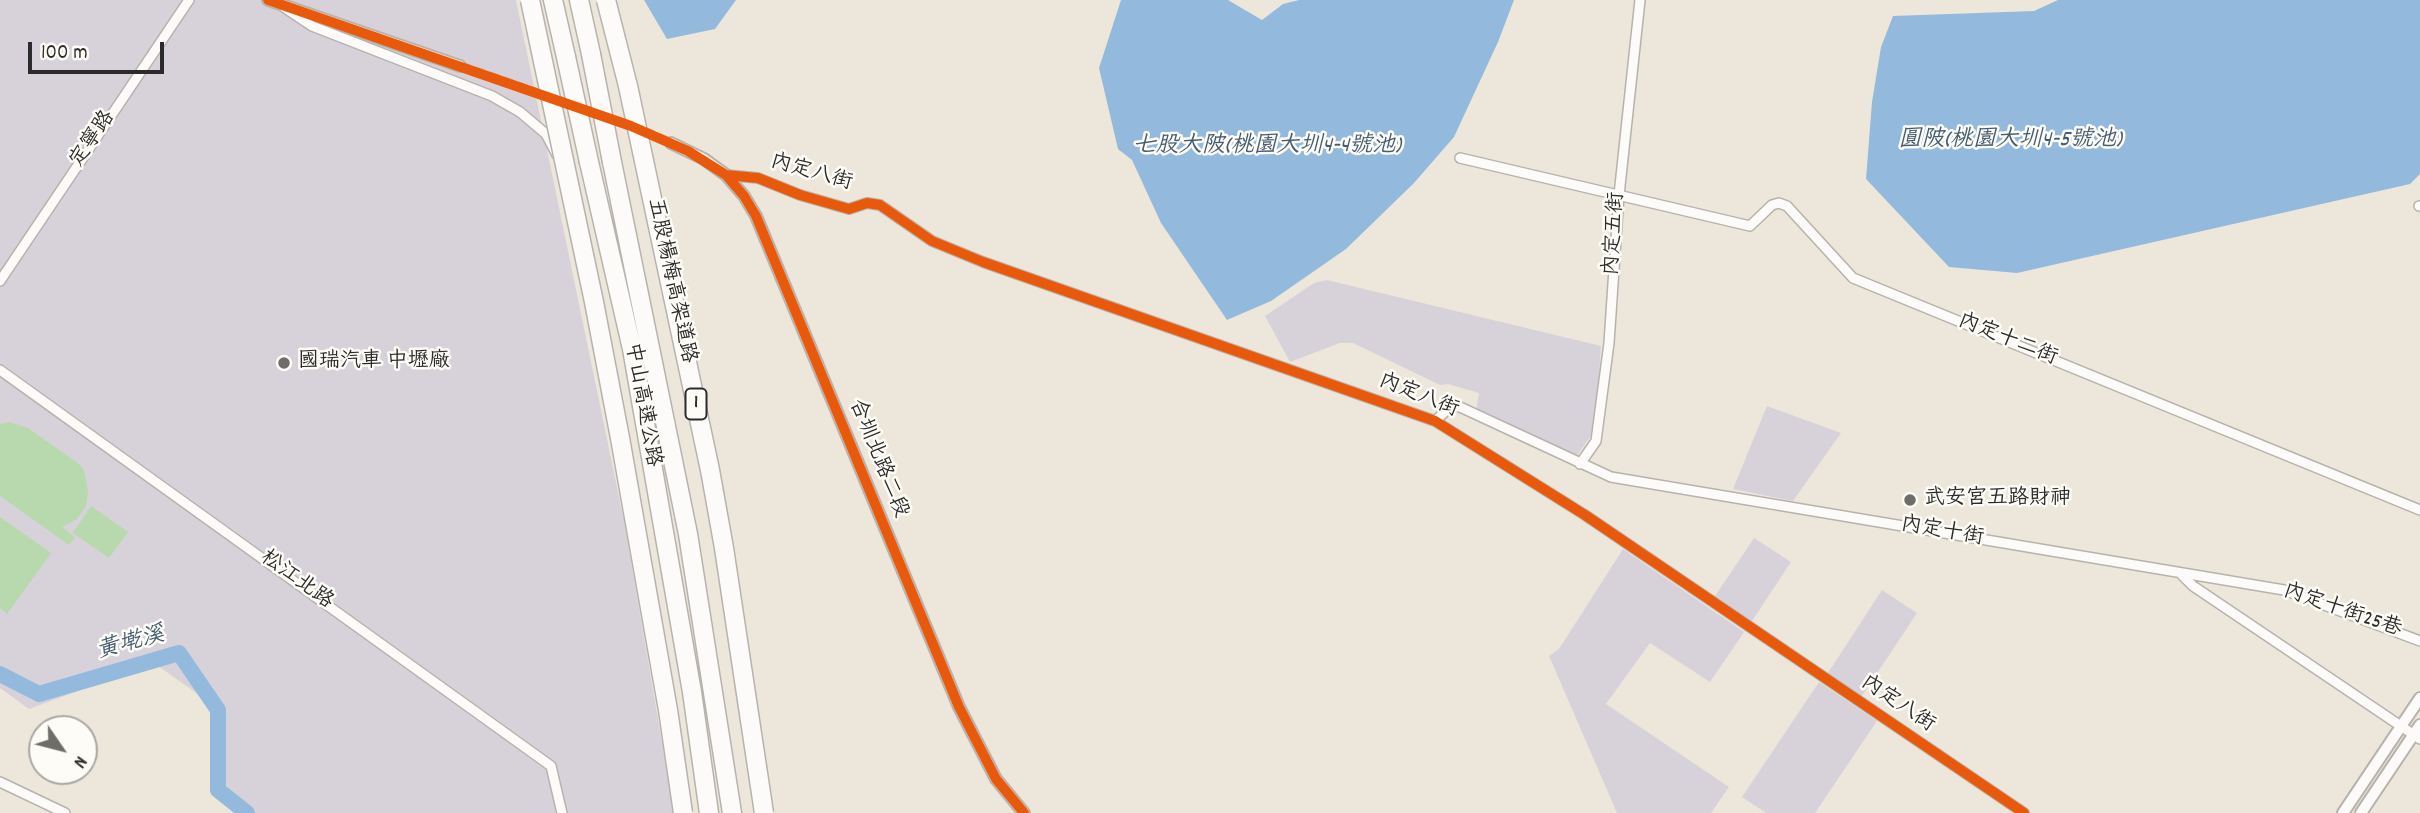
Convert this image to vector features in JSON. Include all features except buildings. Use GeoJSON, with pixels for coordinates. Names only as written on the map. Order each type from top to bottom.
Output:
{"type":"FeatureCollection","features":[{"type":"Feature","properties":{"kind":"highway"},"geometry":{"type":"LineString","coordinates":[[530,0],[620,439],[668,709],[683,813]]}},
{"type":"Feature","properties":{"kind":"highway","name":"中山高速公路"},"geometry":{"type":"LineString","coordinates":[[553,0],[632,349],[692,692],[709,813]]}},
{"type":"Feature","properties":{"kind":"highway","name":"中山高速公路"},"geometry":{"type":"LineString","coordinates":[[579,0],[688,534],[732,813]]}},
{"type":"Feature","properties":{"kind":"highway","name":"五股楊梅高架道路"},"geometry":{"type":"LineString","coordinates":[[606,0],[636,122],[710,470],[729,576],[764,813]]}},
{"type":"Feature","properties":{"kind":"street","name":"定寧路"},"geometry":{"type":"LineString","coordinates":[[0,281],[188,0]]}},
{"type":"Feature","properties":{"kind":"street","name":"內定五街"},"geometry":{"type":"LineString","coordinates":[[1580,464],[1596,441],[1609,343],[1619,195],[1640,0]]}},
{"type":"Feature","properties":{"kind":"street"},"geometry":{"type":"LineString","coordinates":[[272,1],[460,66]]}},
{"type":"Feature","properties":{"kind":"street"},"geometry":{"type":"LineString","coordinates":[[272,1],[312,26],[492,96],[520,112],[546,134],[581,202],[634,474],[688,813]]}},
{"type":"Feature","properties":{"kind":"street"},"geometry":{"type":"LineString","coordinates":[[358,31],[360,38],[378,51]]}},
{"type":"Feature","properties":{"kind":"street","name":"合圳北路二段"},"geometry":{"type":"LineString","coordinates":[[671,143],[705,159],[726,175],[744,196],[755,216],[959,707],[996,779],[1024,813]]}},
{"type":"Feature","properties":{"kind":"street"},"geometry":{"type":"LineString","coordinates":[[1460,158],[1619,195]]}},
{"type":"Feature","properties":{"kind":"street","name":"內定八街"},"geometry":{"type":"LineString","coordinates":[[726,175],[758,178],[800,195],[849,209],[867,203],[880,205],[932,241],[983,262],[1435,421],[1585,515],[2024,813]]}},
{"type":"Feature","properties":{"kind":"street","name":"內定十二街"},"geometry":{"type":"LineString","coordinates":[[1619,195],[1750,226],[1772,205],[1779,203],[1787,206],[1853,278],[2420,510]]}},
{"type":"Feature","properties":{"kind":"street","name":"松江北路"},"geometry":{"type":"LineString","coordinates":[[0,370],[551,766],[562,813]]}},
{"type":"Feature","properties":{"kind":"street","name":"內定十街"},"geometry":{"type":"LineString","coordinates":[[1435,421],[1454,406],[1461,407],[1611,477],[2180,573]]}},
{"type":"Feature","properties":{"kind":"street"},"geometry":{"type":"LineString","coordinates":[[2180,573],[2193,586],[2401,727],[2418,733],[2361,813]]}},
{"type":"Feature","properties":{"kind":"street","name":"內定十街25巷"},"geometry":{"type":"LineString","coordinates":[[2180,573],[2284,590],[2420,640]]}},
{"type":"Feature","properties":{"kind":"street"},"geometry":{"type":"LineString","coordinates":[[2343,813],[2420,698]]}},
{"type":"Feature","properties":{"kind":"street"},"geometry":{"type":"LineString","coordinates":[[0,782],[65,813]]}},
{"type":"Feature","properties":{"kind":"shaded area"},"geometry":{"type":"Polygon","coordinates":[[[0,0],[516,0],[625,526],[674,813],[238,813],[227,804],[223,712],[154,663],[29,709],[0,688],[0,0]]]}},
{"type":"Feature","properties":{"kind":"shaded area"},"geometry":{"type":"Polygon","coordinates":[[[1327,280],[1601,346],[1595,430],[1578,454],[1572,457],[1476,411],[1479,393],[1448,384],[1440,385],[1353,343],[1340,343],[1290,362],[1265,316],[1314,283],[1327,280]]]}},
{"type":"Feature","properties":{"kind":"shaded area"},"geometry":{"type":"Polygon","coordinates":[[[1767,406],[1841,433],[1793,501],[1733,489],[1767,406]]]}},
{"type":"Feature","properties":{"kind":"shaded area"},"geometry":{"type":"Polygon","coordinates":[[[1754,538],[1791,562],[1748,627],[1711,602],[1754,538]]]}},
{"type":"Feature","properties":{"kind":"shaded area"},"geometry":{"type":"Polygon","coordinates":[[[1623,549],[1744,632],[1710,682],[1650,643],[1606,704],[1729,787],[1711,813],[1617,813],[1549,656],[1559,649],[1623,549]]]}},
{"type":"Feature","properties":{"kind":"shaded area"},"geometry":{"type":"Polygon","coordinates":[[[1882,590],[1917,613],[1860,699],[1826,676],[1882,590]]]}},
{"type":"Feature","properties":{"kind":"shaded area"},"geometry":{"type":"Polygon","coordinates":[[[1819,682],[1877,721],[1815,813],[1766,813],[1742,797],[1819,682]]]}},
{"type":"Feature","properties":{"kind":"green space"},"geometry":{"type":"Polygon","coordinates":[[[9,422],[28,428],[84,470],[88,491],[86,506],[77,519],[62,527],[75,537],[69,545],[0,496],[0,424],[9,422]]]}},
{"type":"Feature","properties":{"kind":"green space"},"geometry":{"type":"Polygon","coordinates":[[[91,506],[128,532],[109,558],[73,533],[91,506]]]}},
{"type":"Feature","properties":{"kind":"green space"},"geometry":{"type":"Polygon","coordinates":[[[0,517],[51,553],[7,614],[0,608],[0,517]]]}},
{"type":"Feature","properties":{"kind":"water"},"geometry":{"type":"Polygon","coordinates":[[[644,0],[736,0],[715,29],[667,39],[644,0]]]}},
{"type":"Feature","properties":{"kind":"water","name":"七股大陂(桃園大圳4-4號池)"},"geometry":{"type":"Polygon","coordinates":[[[1121,0],[1228,0],[1262,20],[1283,4],[1299,0],[1514,0],[1498,42],[1454,137],[1414,183],[1346,249],[1271,301],[1227,320],[1161,223],[1132,160],[1118,149],[1099,68],[1121,0]]]}},
{"type":"Feature","properties":{"kind":"water","name":"圓陂(桃園大圳4-5號池)"},"geometry":{"type":"Polygon","coordinates":[[[2058,0],[2420,0],[2420,174],[2410,184],[2017,273],[1949,267],[1866,179],[1872,102],[1881,47],[1893,16],[2034,11],[2058,0]]]}},
{"type":"Feature","properties":{"kind":"waterway","name":"黃墘溪"},"geometry":{"type":"LineString","coordinates":[[0,674],[39,694],[179,653],[218,710],[218,790],[247,813]]}},
{"type":"Feature","properties":{"kind":"tunnel"},"geometry":{"type":"LineString","coordinates":[[460,66],[631,126],[671,143]]}},
{"type":"Feature","properties":{"kind":"cycle path"},"geometry":{"type":"LineString","coordinates":[[268,0],[631,126],[688,151],[726,175],[744,196],[756,216],[959,707],[996,779],[1024,813]]}},
{"type":"Feature","properties":{"kind":"cycle path"},"geometry":{"type":"LineString","coordinates":[[726,175],[758,178],[800,195],[849,209],[867,203],[880,205],[932,241],[983,262],[1435,421],[1585,515],[2024,813]]}},
{"type":"Feature","properties":{"kind":"place","name":"國瑞汽車 中壢廠"},"geometry":{"type":"Point","coordinates":[284,363]}},
{"type":"Feature","properties":{"kind":"place","name":"武安宮五路財神"},"geometry":{"type":"Point","coordinates":[1910,500]}}]}
